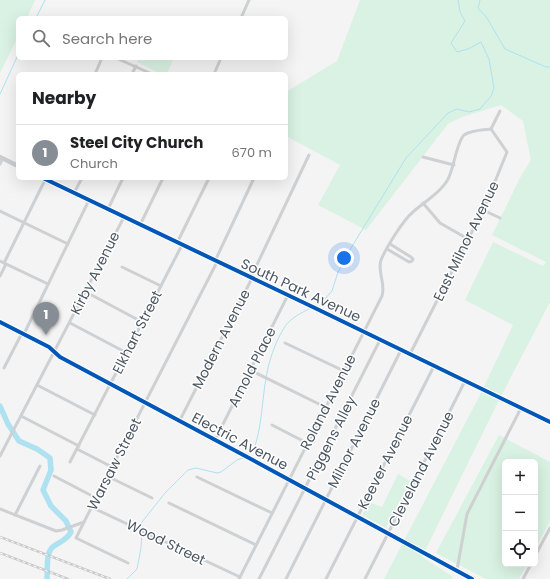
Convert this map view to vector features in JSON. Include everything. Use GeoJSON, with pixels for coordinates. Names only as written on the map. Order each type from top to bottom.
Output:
{"type":"FeatureCollection","features":[{"type":"Feature","properties":{"kind":"main road"},"geometry":{"type":"LineString","coordinates":[[1,158],[16,165]]}},
{"type":"Feature","properties":{"kind":"main road","name":"South Park Avenue"},"geometry":{"type":"LineString","coordinates":[[48,180],[124,218],[318,309],[550,422]]}},
{"type":"Feature","properties":{"kind":"street"},"geometry":{"type":"LineString","coordinates":[[242,16],[249,0]]}},
{"type":"Feature","properties":{"kind":"street"},"geometry":{"type":"LineString","coordinates":[[96,72],[101,60]]}},
{"type":"Feature","properties":{"kind":"street"},"geometry":{"type":"LineString","coordinates":[[121,60],[148,72]]}},
{"type":"Feature","properties":{"kind":"street"},"geometry":{"type":"LineString","coordinates":[[215,72],[220,60]]}},
{"type":"Feature","properties":{"kind":"street"},"geometry":{"type":"LineString","coordinates":[[133,72],[136,66]]}},
{"type":"Feature","properties":{"kind":"street"},"geometry":{"type":"LineString","coordinates":[[491,129],[500,111]]}},
{"type":"Feature","properties":{"kind":"street","name":"Roland Avenue"},"geometry":{"type":"LineString","coordinates":[[239,578],[382,296],[384,287],[380,266],[381,259],[387,248],[403,221],[443,187],[449,179],[463,137],[471,132],[491,129]]}},
{"type":"Feature","properties":{"kind":"street","name":"East Milnor Avenue"},"geometry":{"type":"LineString","coordinates":[[410,354],[483,210],[507,152],[491,129]]}},
{"type":"Feature","properties":{"kind":"street","name":"Modern Avenue"},"geometry":{"type":"LineString","coordinates":[[180,422],[252,278],[309,155]]}},
{"type":"Feature","properties":{"kind":"street"},"geometry":{"type":"LineString","coordinates":[[422,157],[454,165]]}},
{"type":"Feature","properties":{"kind":"street"},"geometry":{"type":"LineString","coordinates":[[0,164],[1,158]]}},
{"type":"Feature","properties":{"kind":"street"},"geometry":{"type":"LineString","coordinates":[[0,276],[43,180]]}},
{"type":"Feature","properties":{"kind":"street"},"geometry":{"type":"LineString","coordinates":[[74,193],[81,180]]}},
{"type":"Feature","properties":{"kind":"street"},"geometry":{"type":"LineString","coordinates":[[108,209],[122,180]]}},
{"type":"Feature","properties":{"kind":"street"},"geometry":{"type":"LineString","coordinates":[[140,225],[162,180]]}},
{"type":"Feature","properties":{"kind":"street","name":"Elkhart Street"},"geometry":{"type":"LineString","coordinates":[[70,462],[161,286],[208,180]]}},
{"type":"Feature","properties":{"kind":"street","name":"Warsaw Street"},"geometry":{"type":"LineString","coordinates":[[0,509],[56,531],[84,522],[216,261],[253,180]]}},
{"type":"Feature","properties":{"kind":"street"},"geometry":{"type":"LineString","coordinates":[[4,368],[23,334],[89,200]]}},
{"type":"Feature","properties":{"kind":"street"},"geometry":{"type":"LineString","coordinates":[[423,203],[440,223],[468,239]]}},
{"type":"Feature","properties":{"kind":"street"},"geometry":{"type":"LineString","coordinates":[[483,210],[500,218]]}},
{"type":"Feature","properties":{"kind":"street"},"geometry":{"type":"LineString","coordinates":[[0,211],[68,244]]}},
{"type":"Feature","properties":{"kind":"street","name":"Kirby Avenue"},"geometry":{"type":"LineString","coordinates":[[0,456],[124,218]]}},
{"type":"Feature","properties":{"kind":"street"},"geometry":{"type":"LineString","coordinates":[[387,248],[409,262],[412,262],[413,258],[390,244]]}},
{"type":"Feature","properties":{"kind":"street"},"geometry":{"type":"LineString","coordinates":[[0,261],[48,284]]}},
{"type":"Feature","properties":{"kind":"street"},"geometry":{"type":"LineString","coordinates":[[122,267],[161,286]]}},
{"type":"Feature","properties":{"kind":"street"},"geometry":{"type":"LineString","coordinates":[[86,292],[142,322]]}},
{"type":"Feature","properties":{"kind":"street","name":"Arnold Place"},"geometry":{"type":"LineString","coordinates":[[215,440],[288,295]]}},
{"type":"Feature","properties":{"kind":"street","name":"Electric Avenue"},"geometry":{"type":"LineString","coordinates":[[0,322],[48,347],[60,357],[144,403],[289,479],[472,579]]}},
{"type":"Feature","properties":{"kind":"street"},"geometry":{"type":"LineString","coordinates":[[70,323],[126,353]]}},
{"type":"Feature","properties":{"kind":"street","name":"Piggens Alley"},"geometry":{"type":"LineString","coordinates":[[259,579],[380,340]]}},
{"type":"Feature","properties":{"kind":"street"},"geometry":{"type":"LineString","coordinates":[[285,343],[344,371]]}},
{"type":"Feature","properties":{"kind":"street","name":"Milnor Avenue"},"geometry":{"type":"LineString","coordinates":[[286,579],[401,350]]}},
{"type":"Feature","properties":{"kind":"street","name":"Keever Avenue"},"geometry":{"type":"LineString","coordinates":[[326,579],[434,366]]}},
{"type":"Feature","properties":{"kind":"street"},"geometry":{"type":"LineString","coordinates":[[250,370],[326,407]]}},
{"type":"Feature","properties":{"kind":"street","name":"Cleveland Avenue"},"geometry":{"type":"LineString","coordinates":[[365,579],[465,381]]}},
{"type":"Feature","properties":{"kind":"street"},"geometry":{"type":"LineString","coordinates":[[37,385],[95,415]]}},
{"type":"Feature","properties":{"kind":"street"},"geometry":{"type":"LineString","coordinates":[[457,570],[467,514],[521,408]]}},
{"type":"Feature","properties":{"kind":"street"},"geometry":{"type":"LineString","coordinates":[[21,416],[112,467]]}},
{"type":"Feature","properties":{"kind":"street"},"geometry":{"type":"LineString","coordinates":[[272,426],[307,443]]}},
{"type":"Feature","properties":{"kind":"street"},"geometry":{"type":"LineString","coordinates":[[15,515],[40,466]]}},
{"type":"Feature","properties":{"kind":"street"},"geometry":{"type":"LineString","coordinates":[[54,476],[96,498]]}},
{"type":"Feature","properties":{"kind":"street"},"geometry":{"type":"LineString","coordinates":[[107,476],[152,498]]}},
{"type":"Feature","properties":{"kind":"street"},"geometry":{"type":"LineString","coordinates":[[197,477],[272,513]]}},
{"type":"Feature","properties":{"kind":"street"},"geometry":{"type":"LineString","coordinates":[[169,503],[256,545]]}},
{"type":"Feature","properties":{"kind":"street","name":"Wood Street"},"geometry":{"type":"LineString","coordinates":[[92,507],[239,578]]}},
{"type":"Feature","properties":{"kind":"street"},"geometry":{"type":"LineString","coordinates":[[84,522],[76,538],[128,563]]}},
{"type":"Feature","properties":{"kind":"street"},"geometry":{"type":"LineString","coordinates":[[538,550],[550,528]]}},
{"type":"Feature","properties":{"kind":"street"},"geometry":{"type":"LineString","coordinates":[[522,579],[529,567]]}},
{"type":"Feature","properties":{"kind":"green space"},"geometry":{"type":"Polygon","coordinates":[[[0,0],[35,0],[28,16],[16,16],[16,41],[0,73],[0,0]]]}},
{"type":"Feature","properties":{"kind":"green space"},"geometry":{"type":"Polygon","coordinates":[[[360,0],[550,0],[550,302],[498,402],[422,557],[452,576],[452,579],[384,579],[481,393],[513,325],[465,300],[493,242],[543,266],[546,262],[492,235],[521,176],[531,160],[523,121],[501,105],[462,117],[448,124],[366,230],[318,205],[340,165],[288,137],[288,91],[337,61],[360,0]]]}},
{"type":"Feature","properties":{"kind":"green space"},"geometry":{"type":"Polygon","coordinates":[[[138,60],[173,60],[167,72],[157,72],[137,62],[138,60]]]}},
{"type":"Feature","properties":{"kind":"green space"},"geometry":{"type":"Polygon","coordinates":[[[499,435],[550,462],[550,521],[538,543],[538,459],[502,459],[502,567],[525,567],[519,579],[486,579],[436,553],[499,435]]]}},
{"type":"Feature","properties":{"kind":"green space"},"geometry":{"type":"Polygon","coordinates":[[[398,474],[410,481],[386,528],[362,515],[369,502],[382,507],[398,474]]]}},
{"type":"Feature","properties":{"kind":"waterway"},"geometry":{"type":"LineString","coordinates":[[37,16],[45,0]]}},
{"type":"Feature","properties":{"kind":"waterway"},"geometry":{"type":"LineString","coordinates":[[315,306],[321,303],[332,291],[338,272],[351,248],[406,158],[448,113],[457,109],[469,112],[480,109],[491,96],[494,88],[489,59],[481,42],[468,49],[457,52],[451,43],[465,21],[460,12],[458,0]]}},
{"type":"Feature","properties":{"kind":"waterway"},"geometry":{"type":"LineString","coordinates":[[480,0],[478,8],[487,18],[505,49],[546,67],[550,67]]}},
{"type":"Feature","properties":{"kind":"waterway"},"geometry":{"type":"LineString","coordinates":[[0,94],[16,59]]}},
{"type":"Feature","properties":{"kind":"waterway"},"geometry":{"type":"LineString","coordinates":[[247,455],[254,449],[258,436],[268,368],[277,342],[289,321],[311,308]]}},
{"type":"Feature","properties":{"kind":"waterway"},"geometry":{"type":"LineString","coordinates":[[0,406],[8,424],[19,441],[37,449],[50,458],[51,470],[43,490],[51,506],[66,521],[71,532],[66,539],[54,546],[49,552],[47,579]]}},
{"type":"Feature","properties":{"kind":"waterway"},"geometry":{"type":"LineString","coordinates":[[142,529],[142,522],[165,493],[188,470],[196,468],[217,473],[221,472],[237,460],[245,457]]}},
{"type":"Feature","properties":{"kind":"waterway"},"geometry":{"type":"LineString","coordinates":[[127,579],[137,569],[142,532]]}},
{"type":"Feature","properties":{"kind":"railway"},"geometry":{"type":"LineString","coordinates":[[0,537],[110,579]]}},
{"type":"Feature","properties":{"kind":"railway"},"geometry":{"type":"LineString","coordinates":[[0,553],[68,579]]}},
{"type":"Feature","properties":{"kind":"cycle path"},"geometry":{"type":"LineString","coordinates":[[47,180],[550,422]]}},
{"type":"Feature","properties":{"kind":"cycle path"},"geometry":{"type":"LineString","coordinates":[[0,322],[49,347],[60,357],[472,579]]}},
{"type":"Feature","properties":{"kind":"place","name":"Steel City Church"},"geometry":{"type":"Point","coordinates":[46,335]}}]}
